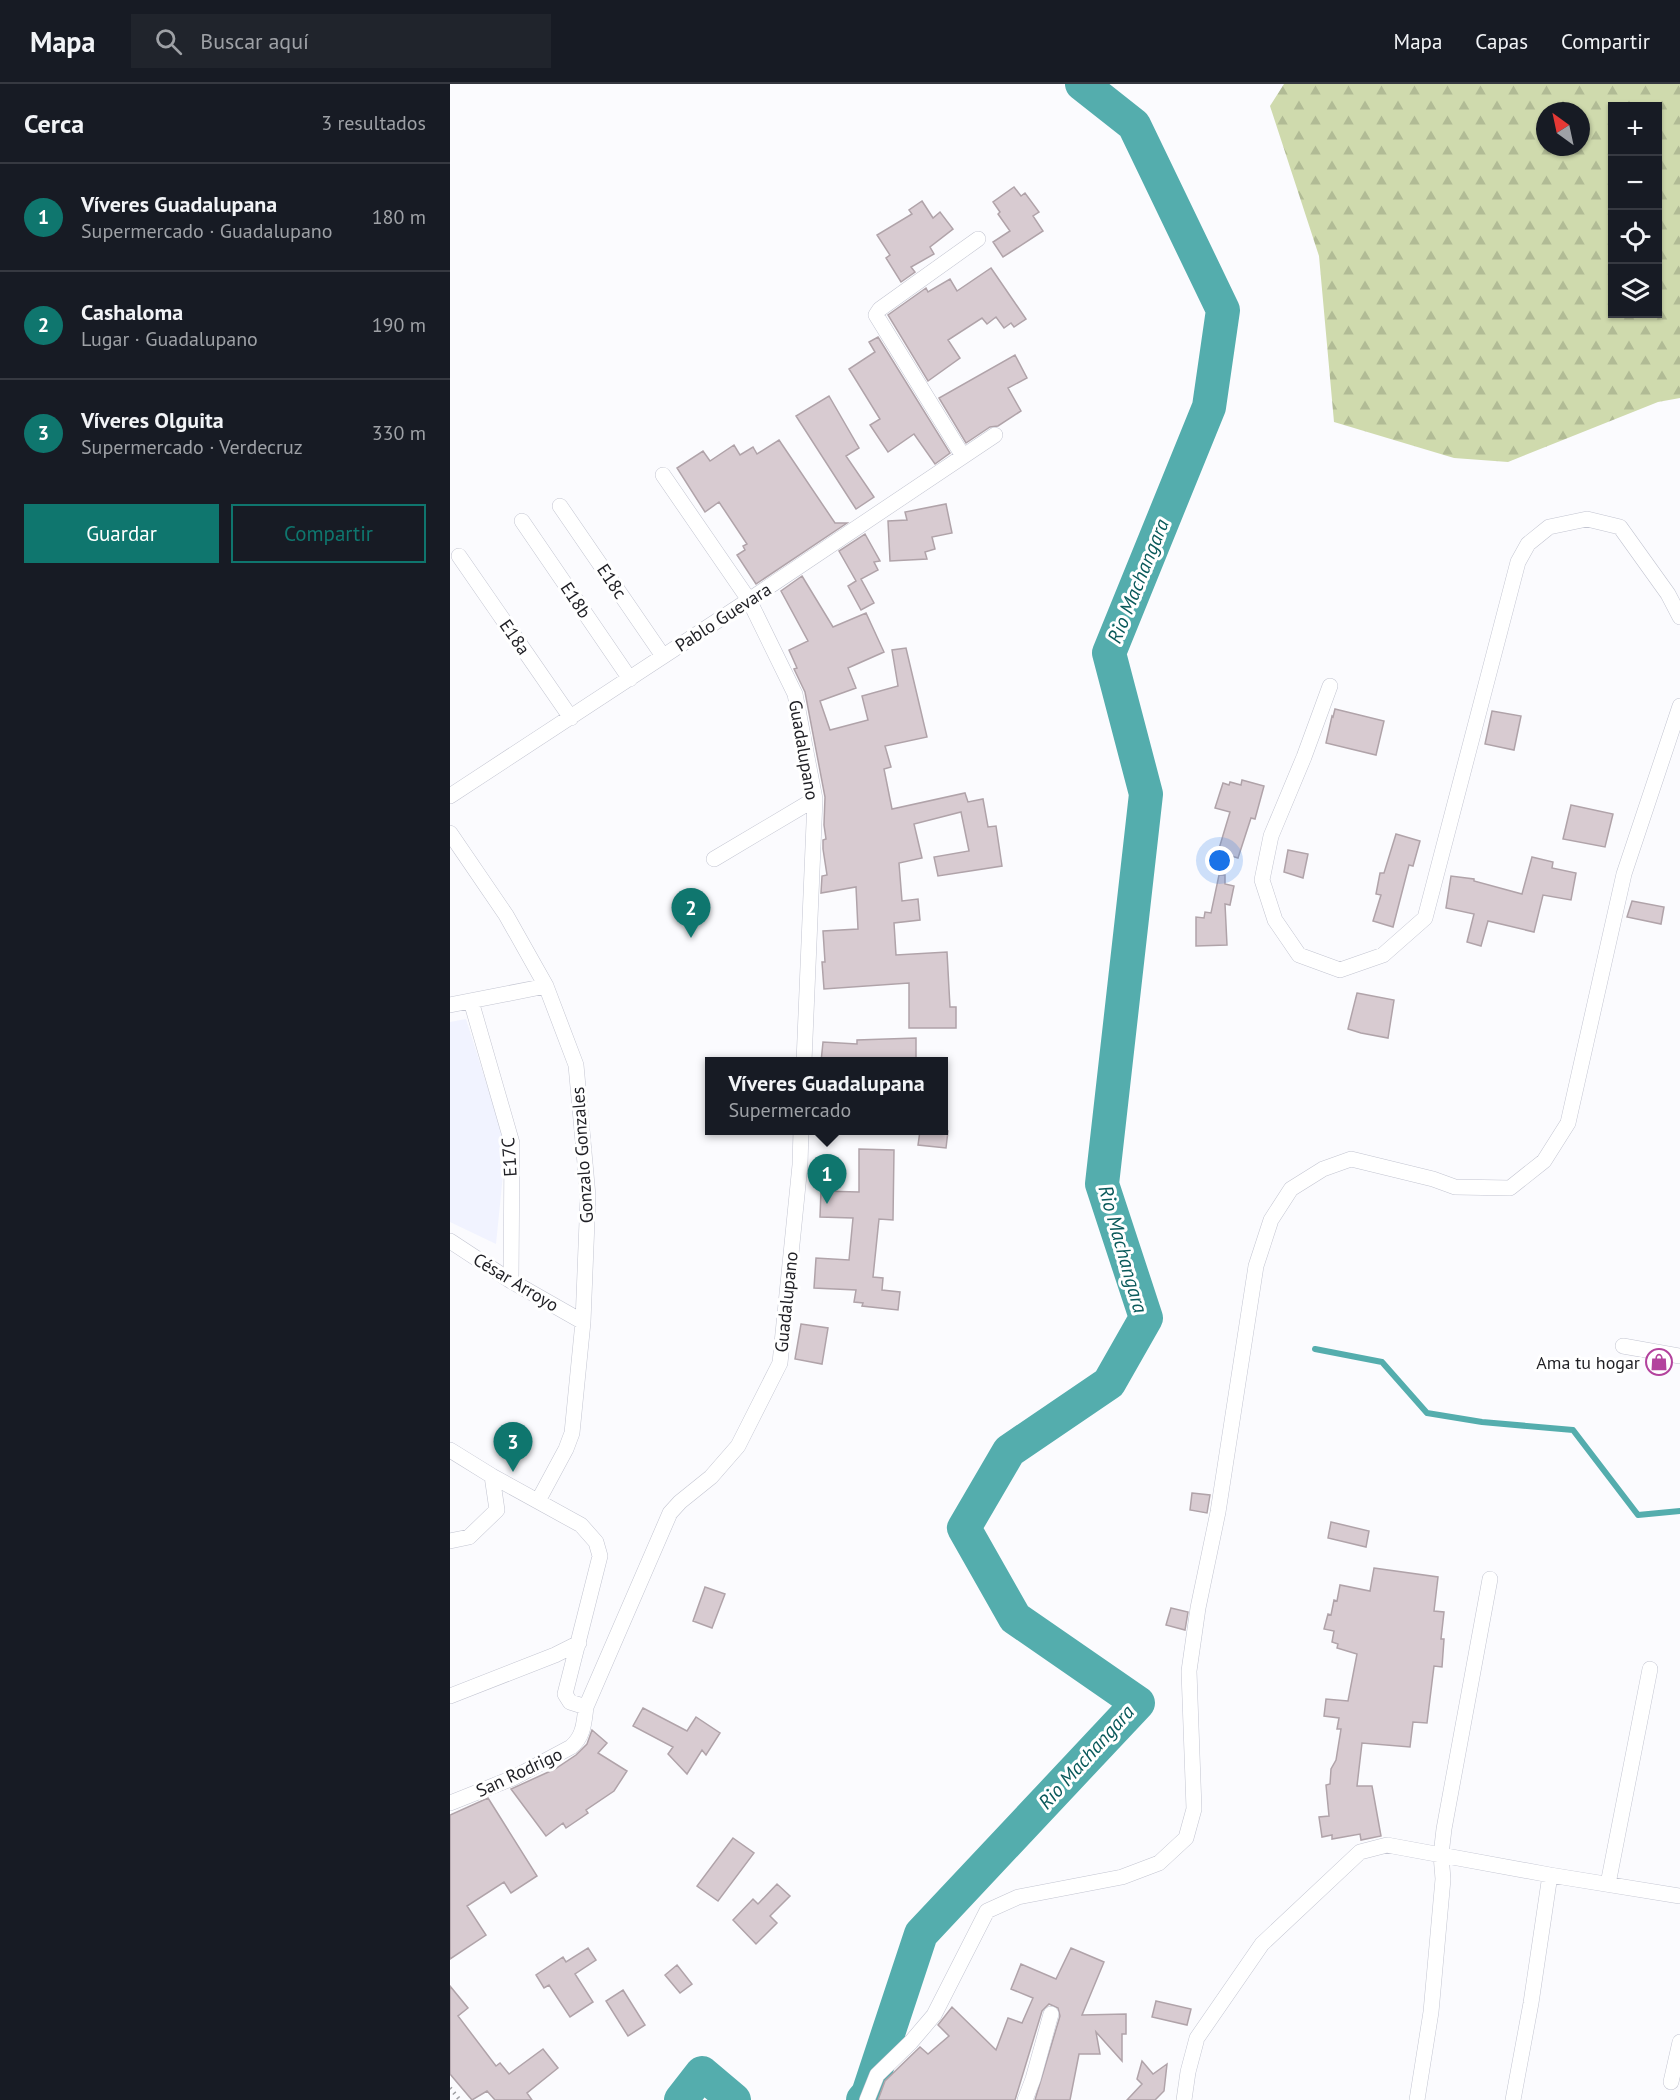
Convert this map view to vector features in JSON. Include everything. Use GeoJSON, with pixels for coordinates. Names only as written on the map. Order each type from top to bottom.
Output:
{"type":"FeatureCollection","features":[{"type":"Feature","properties":{"kind":"street"},"geometry":{"type":"LineString","coordinates":[[963,456],[876,315],[880,309],[978,239]]}},
{"type":"Feature","properties":{"kind":"street","name":"Pablo Guevara"},"geometry":{"type":"LineString","coordinates":[[450,796],[630,679],[995,435]]}},
{"type":"Feature","properties":{"kind":"street","name":"Guadalupano"},"geometry":{"type":"LineString","coordinates":[[663,474],[749,600],[795,694],[815,799],[804,1057]]}},
{"type":"Feature","properties":{"kind":"street","name":"E18c"},"geometry":{"type":"LineString","coordinates":[[560,506],[663,656]]}},
{"type":"Feature","properties":{"kind":"street"},"geometry":{"type":"LineString","coordinates":[[1330,686],[1271,836],[1262,880],[1275,920],[1299,955],[1340,970],[1383,955],[1425,918],[1518,562],[1528,544],[1549,526],[1587,519],[1620,527],[1668,594],[1680,617]]}},
{"type":"Feature","properties":{"kind":"street","name":"E18b"},"geometry":{"type":"LineString","coordinates":[[522,521],[630,679]]}},
{"type":"Feature","properties":{"kind":"street","name":"E18a"},"geometry":{"type":"LineString","coordinates":[[459,556],[571,717]]}},
{"type":"Feature","properties":{"kind":"street"},"geometry":{"type":"LineString","coordinates":[[867,2100],[878,2075],[934,2015],[987,1911],[1018,1897],[1122,1877],[1159,1863],[1186,1838],[1194,1809],[1189,1671],[1198,1608],[1218,1512],[1256,1266],[1271,1220],[1291,1190],[1323,1169],[1351,1159],[1455,1187],[1510,1188],[1544,1161],[1568,1124],[1624,874],[1680,706]]}},
{"type":"Feature","properties":{"kind":"street"},"geometry":{"type":"LineString","coordinates":[[714,859],[815,799]]}},
{"type":"Feature","properties":{"kind":"street","name":"Gonzalo Gonzales"},"geometry":{"type":"LineString","coordinates":[[452,840],[506,915],[546,986],[576,1065],[588,1196],[583,1322],[572,1432],[566,1449],[538,1501]]}},
{"type":"Feature","properties":{"kind":"street"},"geometry":{"type":"LineString","coordinates":[[450,1005],[546,986]]}},
{"type":"Feature","properties":{"kind":"street","name":"E17C"},"geometry":{"type":"LineString","coordinates":[[471,1001],[512,1143],[511,1281]]}},
{"type":"Feature","properties":{"kind":"street","name":"Guadalupano"},"geometry":{"type":"LineString","coordinates":[[586,1707],[670,1513],[680,1502],[711,1478],[738,1446],[780,1363],[800,1166],[801,1135]]}},
{"type":"Feature","properties":{"kind":"street","name":"César Arroyo"},"geometry":{"type":"LineString","coordinates":[[450,1241],[511,1281],[583,1322]]}},
{"type":"Feature","properties":{"kind":"street"},"geometry":{"type":"LineString","coordinates":[[1623,1346],[1680,1356]]}},
{"type":"Feature","properties":{"kind":"street"},"geometry":{"type":"LineString","coordinates":[[450,1450],[581,1525],[596,1542],[600,1556],[565,1694],[570,1702],[586,1707]]}},
{"type":"Feature","properties":{"kind":"street"},"geometry":{"type":"LineString","coordinates":[[450,1542],[469,1537],[497,1510],[492,1476]]}},
{"type":"Feature","properties":{"kind":"street"},"geometry":{"type":"LineString","coordinates":[[1417,2100],[1431,2012],[1443,1879],[1443,1829],[1490,1580]]}},
{"type":"Feature","properties":{"kind":"street"},"geometry":{"type":"LineString","coordinates":[[450,1696],[579,1643]]}},
{"type":"Feature","properties":{"kind":"street"},"geometry":{"type":"LineString","coordinates":[[1608,1884],[1650,1669]]}},
{"type":"Feature","properties":{"kind":"street","name":"San Rodrigo"},"geometry":{"type":"LineString","coordinates":[[450,1803],[513,1778],[572,1747],[579,1740],[583,1731],[586,1707]]}},
{"type":"Feature","properties":{"kind":"street"},"geometry":{"type":"LineString","coordinates":[[1184,2100],[1188,2072],[1197,2038],[1262,1944],[1360,1852],[1387,1845],[1680,1896]]}},
{"type":"Feature","properties":{"kind":"street"},"geometry":{"type":"LineString","coordinates":[[1513,2100],[1531,2003],[1550,1875]]}},
{"type":"Feature","properties":{"kind":"street"},"geometry":{"type":"LineString","coordinates":[[1025,2100],[1051,2014]]}},
{"type":"Feature","properties":{"kind":"street"},"geometry":{"type":"LineString","coordinates":[[1671,2082],[1680,2042]]}},
{"type":"Feature","properties":{"kind":"path"},"geometry":{"type":"LineString","coordinates":[[450,2088],[460,2100]]}},
{"type":"Feature","properties":{"kind":"shaded area"},"geometry":{"type":"Polygon","coordinates":[[[466,1019],[506,1145],[496,1244],[450,1222],[450,1022],[466,1019]]]}},
{"type":"Feature","properties":{"kind":"green space"},"geometry":{"type":"Polygon","coordinates":[[[1284,84],[1680,84],[1680,398],[1658,402],[1508,462],[1454,458],[1334,422],[1319,256],[1270,106],[1284,84]]]}},
{"type":"Feature","properties":{"kind":"building"},"geometry":{"type":"Polygon","coordinates":[[[1014,187],[1021,196],[1025,193],[1039,212],[1033,216],[1043,231],[1003,257],[993,242],[1010,231],[993,202],[1014,187]]]}},
{"type":"Feature","properties":{"kind":"building"},"geometry":{"type":"Polygon","coordinates":[[[922,201],[933,218],[940,212],[953,229],[930,247],[934,254],[911,267],[915,272],[901,282],[886,258],[890,255],[877,235],[912,214],[909,210],[922,201]]]}},
{"type":"Feature","properties":{"kind":"building"},"geometry":{"type":"Polygon","coordinates":[[[991,268],[1026,319],[1014,327],[1011,323],[1004,328],[996,317],[987,324],[982,318],[948,340],[960,358],[928,381],[888,315],[926,288],[928,292],[950,279],[957,291],[991,268]]]}},
{"type":"Feature","properties":{"kind":"building"},"geometry":{"type":"Polygon","coordinates":[[[878,337],[950,453],[935,464],[914,434],[888,452],[870,425],[880,419],[849,369],[875,352],[869,342],[878,337]]]}},
{"type":"Feature","properties":{"kind":"building"},"geometry":{"type":"Polygon","coordinates":[[[1015,355],[1027,378],[1008,388],[1021,411],[966,443],[939,398],[1015,355]]]}},
{"type":"Feature","properties":{"kind":"building"},"geometry":{"type":"Polygon","coordinates":[[[829,396],[859,448],[846,456],[874,497],[856,509],[796,416],[829,396]]]}},
{"type":"Feature","properties":{"kind":"building"},"geometry":{"type":"Polygon","coordinates":[[[779,440],[835,523],[847,523],[756,584],[737,555],[745,550],[743,546],[747,544],[719,502],[705,512],[677,468],[703,451],[710,461],[734,445],[740,455],[753,447],[757,454],[779,440]]]}},
{"type":"Feature","properties":{"kind":"building"},"geometry":{"type":"Polygon","coordinates":[[[946,504],[952,533],[932,537],[935,549],[925,552],[927,559],[890,561],[888,521],[907,520],[905,512],[946,504]]]}},
{"type":"Feature","properties":{"kind":"building"},"geometry":{"type":"Polygon","coordinates":[[[865,534],[880,561],[874,562],[878,570],[861,579],[874,603],[861,610],[848,586],[856,581],[839,551],[865,534]]]}},
{"type":"Feature","properties":{"kind":"building"},"geometry":{"type":"Polygon","coordinates":[[[802,576],[833,627],[866,613],[884,652],[848,668],[856,688],[820,701],[830,730],[868,720],[862,696],[898,686],[892,650],[906,648],[927,737],[885,746],[891,767],[884,769],[892,809],[965,793],[968,802],[983,799],[988,827],[996,826],[1002,866],[938,876],[934,857],[969,851],[961,812],[914,824],[922,858],[899,863],[902,901],[918,899],[920,920],[894,923],[896,955],[947,952],[950,1007],[956,1007],[956,1028],[909,1028],[909,983],[824,989],[823,931],[858,929],[856,887],[821,893],[822,876],[827,875],[823,849],[823,840],[826,839],[825,797],[805,692],[794,669],[797,668],[789,650],[808,641],[781,591],[802,576]]]}},
{"type":"Feature","properties":{"kind":"building"},"geometry":{"type":"Polygon","coordinates":[[[1335,709],[1384,721],[1376,755],[1326,743],[1335,709]]]}},
{"type":"Feature","properties":{"kind":"building"},"geometry":{"type":"Polygon","coordinates":[[[1492,711],[1521,716],[1514,750],[1485,744],[1492,711]]]}},
{"type":"Feature","properties":{"kind":"building"},"geometry":{"type":"Polygon","coordinates":[[[1242,780],[1264,786],[1255,819],[1251,818],[1238,858],[1218,852],[1230,812],[1215,808],[1223,783],[1241,785],[1242,780]]]}},
{"type":"Feature","properties":{"kind":"building"},"geometry":{"type":"Polygon","coordinates":[[[1571,805],[1613,814],[1605,847],[1563,839],[1571,805]]]}},
{"type":"Feature","properties":{"kind":"building"},"geometry":{"type":"Polygon","coordinates":[[[1396,834],[1420,841],[1413,866],[1409,865],[1393,927],[1373,921],[1381,895],[1376,894],[1380,873],[1384,873],[1396,834]]]}},
{"type":"Feature","properties":{"kind":"building"},"geometry":{"type":"Polygon","coordinates":[[[1288,850],[1308,854],[1303,878],[1284,872],[1288,850]]]}},
{"type":"Feature","properties":{"kind":"building"},"geometry":{"type":"Polygon","coordinates":[[[1532,857],[1553,862],[1552,868],[1576,873],[1571,900],[1543,895],[1534,932],[1488,921],[1481,946],[1467,942],[1474,914],[1446,908],[1451,876],[1474,879],[1474,881],[1522,894],[1532,857]]]}},
{"type":"Feature","properties":{"kind":"building"},"geometry":{"type":"Polygon","coordinates":[[[1219,875],[1225,875],[1225,884],[1234,886],[1230,905],[1225,904],[1227,945],[1196,946],[1196,917],[1204,918],[1205,912],[1211,913],[1219,875]]]}},
{"type":"Feature","properties":{"kind":"building"},"geometry":{"type":"Polygon","coordinates":[[[1632,901],[1664,907],[1661,924],[1627,917],[1632,901]]]}},
{"type":"Feature","properties":{"kind":"building"},"geometry":{"type":"Polygon","coordinates":[[[1357,993],[1394,1000],[1388,1038],[1348,1029],[1357,993]]]}},
{"type":"Feature","properties":{"kind":"building"},"geometry":{"type":"Polygon","coordinates":[[[916,1038],[916,1057],[822,1057],[823,1042],[857,1044],[857,1040],[916,1038]]]}},
{"type":"Feature","properties":{"kind":"building"},"geometry":{"type":"Polygon","coordinates":[[[919,1135],[948,1135],[946,1148],[918,1145],[919,1135]]]}},
{"type":"Feature","properties":{"kind":"building"},"geometry":{"type":"Polygon","coordinates":[[[859,1149],[894,1150],[893,1220],[879,1219],[873,1277],[883,1278],[882,1290],[900,1292],[898,1310],[862,1306],[863,1303],[854,1302],[856,1290],[814,1288],[816,1258],[849,1260],[853,1218],[820,1217],[821,1191],[859,1192],[859,1149]]]}},
{"type":"Feature","properties":{"kind":"building"},"geometry":{"type":"Polygon","coordinates":[[[801,1324],[828,1328],[822,1364],[795,1359],[801,1324]]]}},
{"type":"Feature","properties":{"kind":"building"},"geometry":{"type":"Polygon","coordinates":[[[1192,1493],[1210,1495],[1207,1513],[1190,1510],[1192,1493]]]}},
{"type":"Feature","properties":{"kind":"building"},"geometry":{"type":"Polygon","coordinates":[[[1331,1522],[1369,1531],[1366,1547],[1328,1538],[1331,1522]]]}},
{"type":"Feature","properties":{"kind":"building"},"geometry":{"type":"Polygon","coordinates":[[[1374,1568],[1438,1577],[1434,1611],[1444,1612],[1441,1639],[1444,1639],[1442,1667],[1434,1666],[1427,1723],[1413,1722],[1410,1747],[1362,1743],[1357,1786],[1372,1786],[1381,1836],[1361,1840],[1360,1834],[1332,1839],[1332,1835],[1322,1837],[1319,1817],[1329,1816],[1326,1785],[1330,1784],[1331,1769],[1336,1760],[1341,1729],[1337,1729],[1339,1718],[1324,1716],[1326,1699],[1348,1701],[1357,1654],[1337,1648],[1338,1644],[1332,1642],[1334,1631],[1324,1629],[1328,1614],[1331,1615],[1334,1600],[1337,1601],[1340,1585],[1370,1591],[1374,1568]]]}},
{"type":"Feature","properties":{"kind":"building"},"geometry":{"type":"Polygon","coordinates":[[[705,1587],[725,1594],[712,1628],[693,1621],[705,1587]]]}},
{"type":"Feature","properties":{"kind":"building"},"geometry":{"type":"Polygon","coordinates":[[[1171,1608],[1188,1612],[1185,1630],[1166,1625],[1171,1608]]]}},
{"type":"Feature","properties":{"kind":"building"},"geometry":{"type":"Polygon","coordinates":[[[643,1708],[687,1731],[696,1717],[720,1733],[706,1755],[702,1750],[687,1774],[668,1754],[673,1747],[633,1726],[643,1708]]]}},
{"type":"Feature","properties":{"kind":"building"},"geometry":{"type":"Polygon","coordinates":[[[592,1730],[607,1743],[598,1753],[627,1771],[614,1791],[586,1810],[588,1813],[566,1828],[563,1823],[546,1836],[511,1789],[555,1769],[576,1755],[587,1744],[592,1730]]]}},
{"type":"Feature","properties":{"kind":"building"},"geometry":{"type":"Polygon","coordinates":[[[488,1798],[537,1876],[511,1893],[504,1882],[467,1906],[486,1935],[450,1959],[450,1815],[488,1798]]]}},
{"type":"Feature","properties":{"kind":"building"},"geometry":{"type":"Polygon","coordinates":[[[733,1838],[754,1853],[718,1901],[697,1886],[733,1838]]]}},
{"type":"Feature","properties":{"kind":"building"},"geometry":{"type":"Polygon","coordinates":[[[777,1884],[790,1896],[770,1916],[777,1923],[756,1944],[733,1920],[753,1899],[758,1904],[777,1884]]]}},
{"type":"Feature","properties":{"kind":"building"},"geometry":{"type":"Polygon","coordinates":[[[588,1948],[596,1960],[575,1974],[593,2002],[570,2017],[549,1985],[544,1988],[536,1975],[563,1957],[566,1962],[588,1948]]]}},
{"type":"Feature","properties":{"kind":"building"},"geometry":{"type":"Polygon","coordinates":[[[1071,1948],[1104,1962],[1082,2015],[1126,2014],[1126,2034],[1122,2034],[1122,2061],[1096,2032],[1100,2054],[1079,2054],[1070,2100],[1035,2100],[1060,2016],[1058,2008],[1049,2004],[1042,2011],[1015,2100],[878,2100],[885,2081],[920,2047],[928,2054],[949,2036],[938,2025],[952,2007],[996,2050],[1008,2018],[1022,2023],[1033,1998],[1011,1989],[1021,1964],[1056,1979],[1071,1948]]]}},
{"type":"Feature","properties":{"kind":"building"},"geometry":{"type":"Polygon","coordinates":[[[677,1965],[692,1984],[680,1993],[665,1975],[677,1965]]]}},
{"type":"Feature","properties":{"kind":"building"},"geometry":{"type":"Polygon","coordinates":[[[450,1986],[468,2008],[458,2016],[496,2066],[500,2063],[509,2074],[543,2049],[558,2068],[527,2093],[532,2100],[495,2100],[487,2091],[472,2100],[450,2074],[450,1986]]]}},
{"type":"Feature","properties":{"kind":"building"},"geometry":{"type":"Polygon","coordinates":[[[623,1990],[645,2025],[628,2036],[606,2001],[623,1990]]]}},
{"type":"Feature","properties":{"kind":"building"},"geometry":{"type":"Polygon","coordinates":[[[1156,2001],[1191,2009],[1187,2025],[1152,2017],[1156,2001]]]}},
{"type":"Feature","properties":{"kind":"building"},"geometry":{"type":"Polygon","coordinates":[[[1142,2061],[1153,2074],[1167,2064],[1164,2091],[1155,2100],[1127,2100],[1142,2084],[1137,2079],[1142,2061]]]}},
{"type":"Feature","properties":{"kind":"waterway","name":"Rio Machangara"},"geometry":{"type":"LineString","coordinates":[[863,2100],[868,2094],[921,1934],[1138,1703],[1015,1618],[964,1528],[1009,1451],[1109,1383],[1146,1318],[1102,1184],[1146,794],[1109,653],[1209,407],[1223,310],[1134,125],[1082,84]]}},
{"type":"Feature","properties":{"kind":"waterway"},"geometry":{"type":"LineString","coordinates":[[1315,1349],[1382,1362],[1427,1413],[1482,1422],[1573,1430],[1638,1515],[1680,1511]]}},
{"type":"Feature","properties":{"kind":"waterway","name":"Rio Machangara"},"geometry":{"type":"LineString","coordinates":[[681,2100],[702,2073],[734,2100]]}},
{"type":"Feature","properties":{"kind":"place","name":"Cashaloma"},"geometry":{"type":"Point","coordinates":[691,938]}},
{"type":"Feature","properties":{"kind":"place","name":"Víveres Guadalupana"},"geometry":{"type":"Point","coordinates":[827,1204]}},
{"type":"Feature","properties":{"kind":"place","name":"Ama tu hogar"},"geometry":{"type":"Point","coordinates":[1659,1362]}},
{"type":"Feature","properties":{"kind":"place","name":"Víveres Olguita"},"geometry":{"type":"Point","coordinates":[513,1472]}}]}
